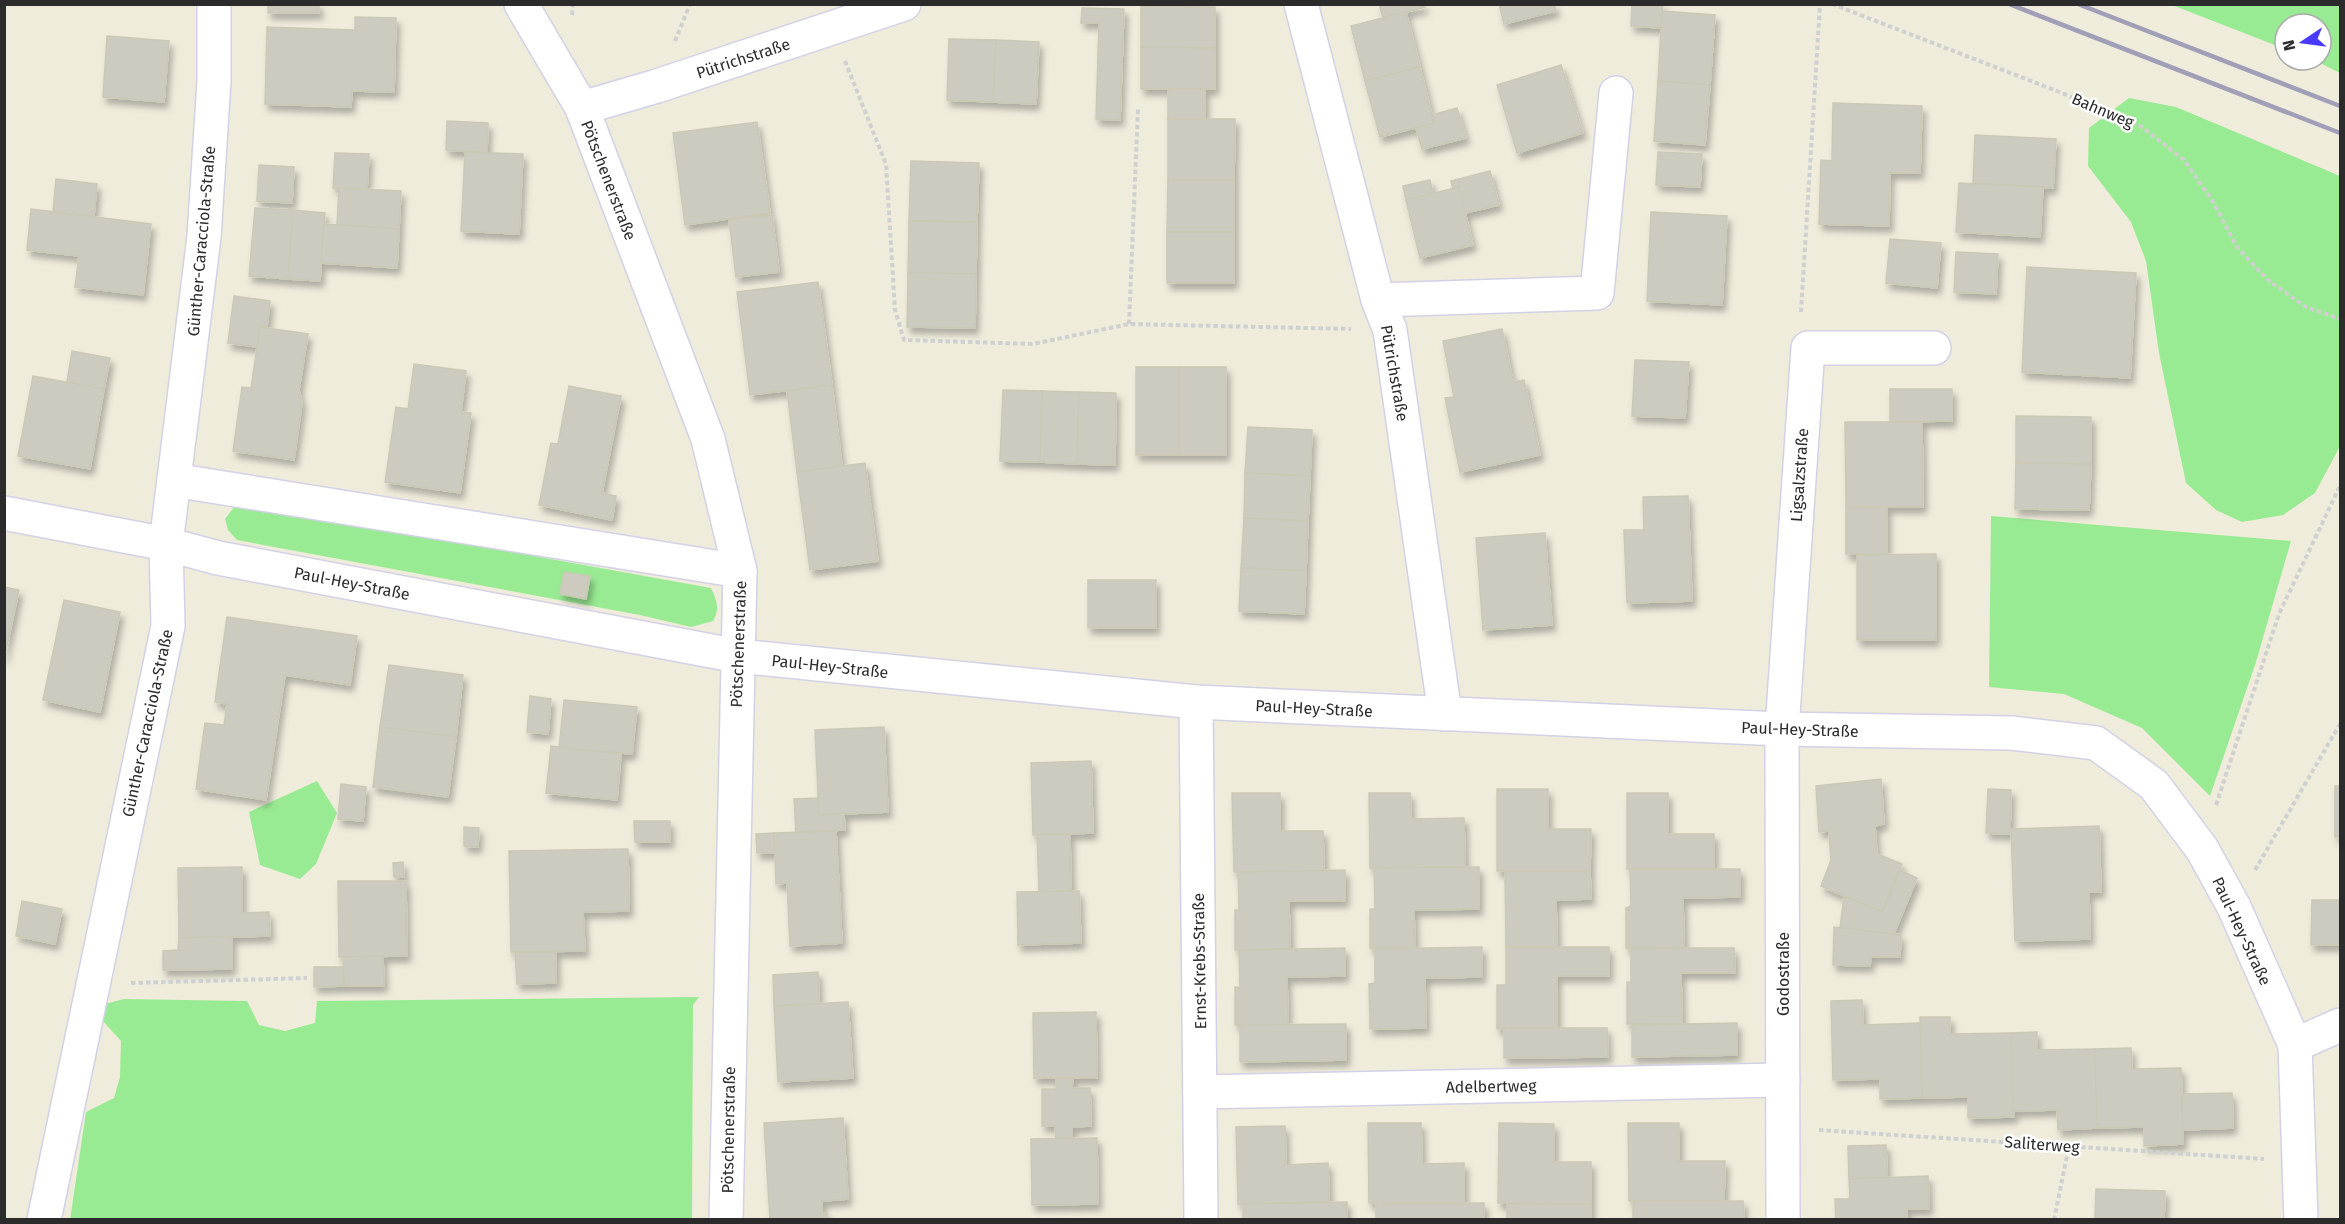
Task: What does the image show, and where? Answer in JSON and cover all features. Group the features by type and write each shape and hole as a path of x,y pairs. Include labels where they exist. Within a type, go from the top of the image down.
{"street":[{"name":"Günther-Caracciola-Straße","path":"44,1220 168,626 166,544 204,237 214,81 214,4"},
{"name":"Pötschenerstraße","path":"521,4 582,108 708,439 740,571 726,1220"},
{"name":"Pütrichstraße","path":"582,108 657,86 904,4"},
{"name":"Pütrichstraße","path":"1301,4 1384,315 1445,714"},
{"path":"1384,315 1597,293 1616,93"},
{"path":"1808,348 1934,348"},
{"name":"Ligsalzstraße","path":"1782,729 1808,348"},
{"path":"174,480 740,571"},
{"name":"Paul-Hey-Straße","path":"4,513 166,544 218,558 738,656 1196,702 1782,729 2011,734 2096,743 2154,786 2202,849 2234,907 2295,1045 2301,1220"},
{"name":"Ernst-Krebs-Straße","path":"1196,702 1201,1220"},
{"name":"Godostraße","path":"1782,729 1783,1220"},
{"path":"2295,1045 2340,1026"},
{"name":"Adelbertweg","path":"1200,1092 1783,1080"}],"path":[{"path":"1808,348 1800,327 1820,4"},
{"name":"Bahnweg","path":"1832,4 2057,91 2142,127 2184,160 2212,200 2237,247 2268,280 2306,307 2340,319"},
{"path":"832,28 886,164 895,310 904,340 1033,344 1129,324 1384,315"},
{"path":"1129,324 1138,109"},
{"path":"2202,849 2279,614 2340,486"},
{"path":"2234,907 2340,724"},
{"path":"92,984 307,978"},
{"name":"Saliterweg","path":"1783,1128 2300,1161"},
{"path":"2054,1220 2069,1146"}],"green space":[{"path":"2172,5 2340,5 2340,73 2333,70 2333,12 2273,12 2273,44"},
{"path":"2129,98 2176,107 2340,176 2340,446 2315,493 2283,515 2242,522 2216,510 2186,483 2159,353 2146,261 2131,222 2088,166 2089,128"},
{"path":"247,504 711,588 717,608 713,621 691,627 640,615 237,540 228,530 225,519 235,506"},
{"path":"1991,516 2291,541 2256,662 2210,796 2142,728 2064,694 1989,687"},
{"path":"317,781 337,813 316,864 300,879 260,865 249,812"},
{"path":"699,997 693,1005 692,1219 70,1220 86,1112 114,1098 120,1077 121,1041 101,1019 105,1004 124,999 247,1001 259,1025 285,1031 315,1023 317,1001"}],"building":[{"path":"268,4 319,4 319,13 268,13"},
{"path":"1379,4 1424,4 1425,7 1383,18"},
{"path":"1499,4 1554,4 1556,11 1504,24"},
{"path":"1632,4 1663,4 1661,28 1631,26"},
{"path":"1141,6 1215,7 1215,48 1141,47"},
{"path":"1082,8 1124,9 1120,120 1096,119 1099,23 1081,23"},
{"path":"1662,11 1715,15 1710,85 1658,81"},
{"path":"1406,12 1420,67 1365,81 1351,26"},
{"path":"355,17 396,18 394,92 352,91 351,107 265,104 267,27 355,30"},
{"path":"107,36 169,41 164,102 103,97"},
{"path":"949,39 996,40 993,102 947,100"},
{"path":"996,40 1039,42 1036,104 993,102"},
{"path":"1141,47 1215,48 1215,89 1141,89"},
{"path":"1561,65 1583,133 1517,153 1497,85"},
{"path":"1420,67 1434,123 1380,137 1365,81"},
{"path":"1658,81 1710,85 1705,145 1654,141"},
{"path":"1168,89 1205,89 1205,119 1168,119"},
{"path":"1833,103 1922,106 1920,173 1890,173 1889,226 1819,224 1821,160 1832,161"},
{"path":"1457,108 1466,138 1422,149 1416,128 1434,123 1432,115"},
{"path":"1168,119 1235,119 1234,180 1168,180"},
{"path":"447,121 488,123 487,153 446,150"},
{"path":"757,122 770,213 685,225 673,133"},
{"path":"1975,135 2056,139 2053,188 1973,183"},
{"path":"465,152 523,154 519,234 461,231"},
{"path":"1658,152 1702,154 1700,187 1656,185"},
{"path":"335,153 369,154 367,190 333,188"},
{"path":"911,161 979,163 977,222 909,221"},
{"path":"259,165 294,167 292,203 257,201"},
{"path":"1490,171 1499,205 1465,213 1459,187 1453,189 1451,181"},
{"path":"56,179 97,184 94,216 53,212"},
{"path":"1168,180 1234,180 1234,232 1167,232"},
{"path":"1430,180 1433,194 1406,200 1403,186"},
{"path":"1959,183 2043,187 2040,237 1956,232"},
{"path":"1459,187 1473,245 1420,258 1406,200"},
{"path":"339,188 401,191 399,229 337,225"},
{"path":"255,208 293,210 288,279 249,276"},
{"path":"31,209 151,224 143,295 75,287 79,256 27,250"},
{"path":"293,210 325,213 320,281 288,279"},
{"path":"1651,212 1727,216 1722,305 1647,301"},
{"path":"772,215 779,272 736,277 729,220"},
{"path":"909,221 977,222 976,274 908,273"},
{"path":"324,224 399,229 397,268 321,263"},
{"path":"1167,232 1234,232 1234,283 1167,283"},
{"path":"1890,239 1941,243 1937,288 1886,283"},
{"path":"1956,252 1998,254 1996,294 1954,292"},
{"path":"2027,267 2136,273 2130,378 2022,372"},
{"path":"908,273 976,274 975,328 907,327"},
{"path":"818,282 832,385 750,395 737,292"},
{"path":"234,296 270,301 267,327 260,327 257,347 228,343"},
{"path":"260,327 308,334 299,390 302,403 294,460 233,451 242,387 251,388"},
{"path":"1502,329 1513,382 1524,380 1540,455 1460,472 1445,398 1454,397 1443,341"},
{"path":"72,351 110,358 104,389 67,382"},
{"path":"1635,360 1689,362 1685,418 1632,416"},
{"path":"414,364 466,371 461,412 471,413 460,493 385,482 396,407 408,409"},
{"path":"1136,367 1179,367 1179,455 1136,455"},
{"path":"1179,367 1226,367 1226,455 1179,455"},
{"path":"33,376 104,389 90,469 18,456"},
{"path":"832,385 842,466 797,472 787,391"},
{"path":"569,386 621,396 602,493 616,496 612,520 539,505 551,443 558,444"},
{"path":"1890,389 1952,389 1952,421 1890,422"},
{"path":"1003,390 1042,391 1040,462 1000,461"},
{"path":"1042,391 1079,392 1077,464 1040,462"},
{"path":"1079,392 1116,393 1115,465 1077,464"},
{"path":"2016,416 2091,417 2091,464 2016,463"},
{"path":"1845,422 1922,422 1923,507 1846,507"},
{"path":"1248,427 1312,430 1310,476 1245,473"},
{"path":"865,463 878,561 810,570 797,472"},
{"path":"2016,463 2091,464 2089,510 2015,509"},
{"path":"1245,473 1310,476 1308,521 1244,518"},
{"path":"1688,496 1692,601 1627,603 1624,530 1644,530 1643,497"},
{"path":"1846,507 1887,507 1887,555 1846,554"},
{"path":"1244,518 1308,521 1306,571 1241,568"},
{"path":"1545,533 1552,625 1483,630 1476,538"},
{"path":"1936,554 1936,640 1857,640 1857,555"},
{"path":"1241,568 1306,571 1304,614 1239,611"},
{"path":"564,572 590,576 586,599 560,594"},
{"path":"1088,580 1156,580 1156,628 1088,628"},
{"path":"4,587 19,590 4,659"},
{"path":"64,600 120,612 100,712 43,700"},
{"path":"227,617 357,636 350,685 285,675 266,800 196,789 205,723 224,725 227,704 215,702"},
{"path":"389,665 463,675 456,737 380,727"},
{"path":"530,696 551,699 548,734 527,732"},
{"path":"564,700 637,707 632,754 559,748"},
{"path":"380,727 456,737 448,797 373,787"},
{"path":"884,727 888,812 819,815 815,730"},
{"path":"551,746 621,754 617,800 546,793"},
{"path":"1091,761 1093,833 1033,835 1031,763"},
{"path":"1881,779 1884,824 1875,826 1877,854 1902,864 1882,912 1821,886 1831,860 1829,831 1819,832 1816,786"},
{"path":"341,784 366,787 363,821 338,819"},
{"path":"2335,786 2340,786 2340,836 2335,837"},
{"path":"1497,789 1548,789 1548,829 1591,829 1590,871 1497,871"},
{"path":"1988,789 2011,790 2010,834 1986,833"},
{"path":"1232,793 1280,793 1280,831 1323,831 1324,871 1234,872"},
{"path":"1369,793 1410,793 1411,819 1464,818 1465,867 1370,868"},
{"path":"1627,793 1668,793 1668,834 1714,834 1714,869 1627,869"},
{"path":"818,798 819,815 844,813 845,830 796,832 794,799"},
{"path":"634,821 670,821 670,842 635,842"},
{"path":"2099,826 2101,892 2089,892 2090,939 2015,941 2011,829"},
{"path":"464,827 479,828 478,847 464,846"},
{"path":"836,831 842,943 790,946 787,883 776,884 774,833"},
{"path":"774,833 774,853 757,853 756,834"},
{"path":"1070,834 1071,891 1039,892 1037,835"},
{"path":"628,849 629,911 583,912 585,951 511,952 509,851"},
{"path":"403,862 404,877 394,877 393,863"},
{"path":"242,867 242,913 269,912 270,936 179,938 178,868"},
{"path":"1479,867 1479,909 1414,910 1415,948 1370,948 1370,909 1375,909 1374,868"},
{"path":"1630,869 1740,869 1740,897 1683,898 1684,948 1626,948 1626,908 1631,906"},
{"path":"1345,870 1345,901 1289,901 1290,949 1235,950 1235,910 1239,910 1238,872"},
{"path":"1900,870 1917,878 1894,934 1840,928 1844,896 1882,912"},
{"path":"1505,871 1590,871 1591,899 1556,900 1557,947 1506,947"},
{"path":"338,881 406,881 407,956 339,957"},
{"path":"1079,891 1081,943 1018,945 1017,892"},
{"path":"2312,900 2340,900 2340,945 2311,945"},
{"path":"22,901 62,909 55,944 16,936"},
{"path":"1834,927 1901,935 1900,957 1871,957 1870,966 1833,965"},
{"path":"232,937 232,969 163,970 163,951 178,950 179,938"},
{"path":"1482,947 1482,977 1425,978 1426,1028 1370,1029 1369,984 1375,983 1375,949"},
{"path":"1506,947 1609,947 1609,976 1557,976 1557,1028 1497,1029 1497,985 1506,985"},
{"path":"1345,948 1345,976 1287,977 1288,1025 1235,1025 1235,987 1240,988 1239,950"},
{"path":"1734,948 1735,973 1681,973 1682,1024 1627,1024 1627,982 1631,982 1631,949"},
{"path":"515,952 556,952 556,983 517,984"},
{"path":"383,956 384,986 344,986 343,957"},
{"path":"314,967 343,967 344,986 314,987"},
{"path":"818,972 819,1004 774,1006 773,975"},
{"path":"1862,1000 1863,1025 1920,1023 1922,1098 1880,1099 1880,1079 1833,1080 1831,1001"},
{"path":"848,1002 853,1078 778,1082 774,1006"},
{"path":"1096,1012 1097,1078 1034,1078 1033,1013"},
{"path":"1920,1017 1950,1017 1950,1034 2011,1033 2014,1117 1968,1118 1968,1097 1922,1098"},
{"path":"1737,1023 1737,1055 1632,1057 1632,1025"},
{"path":"1346,1024 1346,1060 1240,1062 1240,1025"},
{"path":"1504,1028 1607,1028 1608,1057 1504,1058"},
{"path":"2037,1032 2037,1050 2095,1049 2097,1128 2058,1130 2057,1110 2013,1111 2011,1033"},
{"path":"2131,1048 2132,1069 2181,1068 2183,1144 2144,1146 2144,1127 2097,1128 2095,1049"},
{"path":"1056,1078 1073,1078 1072,1088 1090,1088 1091,1126 1072,1127 1072,1138 1056,1139 1055,1126 1042,1126 1042,1089 1056,1089"},
{"path":"2232,1093 2233,1128 2183,1130 2182,1094"},
{"path":"843,1118 848,1199 822,1201 822,1213 827,1213 827,1220 770,1220 764,1123"},
{"path":"1368,1123 1421,1123 1422,1164 1464,1163 1464,1203 1369,1203"},
{"path":"1499,1123 1554,1124 1554,1162 1591,1162 1591,1204 1498,1203"},
{"path":"1628,1123 1679,1123 1679,1161 1725,1161 1724,1201 1629,1201"},
{"path":"1285,1126 1286,1165 1328,1163 1329,1202 1238,1204 1236,1127"},
{"path":"1097,1138 1098,1204 1032,1205 1031,1139"},
{"path":"1886,1145 1887,1178 1849,1179 1848,1146"},
{"path":"1928,1176 1929,1209 1907,1209 1907,1220 1836,1220 1835,1199 1850,1199 1849,1179"},
{"path":"2096,1189 2165,1191 2164,1220 2095,1220"},
{"path":"1633,1201 1743,1201 1744,1220 1633,1220"},
{"path":"1347,1202 1347,1220 1243,1220 1243,1204"},
{"path":"1376,1203 1484,1203 1484,1220 1376,1220"},
{"path":"1507,1204 1591,1204 1591,1220 1507,1220"}],"railway":[{"path":"2009,4 2340,133"},
{"path":"2078,4 2340,106"}]}
